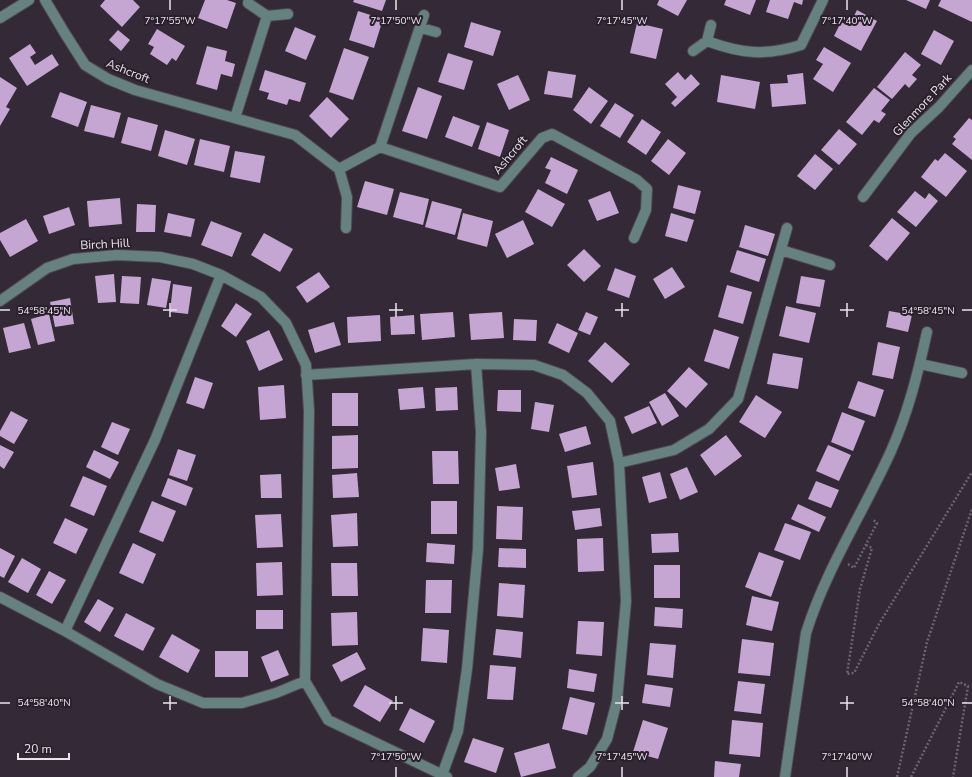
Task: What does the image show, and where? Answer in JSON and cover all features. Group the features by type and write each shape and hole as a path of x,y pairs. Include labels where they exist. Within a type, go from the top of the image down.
{"street":[{"path":"0,18 29,0"},
{"name":"Ashcroft","path":"45,0 85,65 108,79 136,90 295,135 339,169"},
{"path":"707,41 726,48 759,53 779,52 801,45 823,0"},
{"path":"248,3 267,16 288,14"},
{"path":"346,228 347,197 339,169 380,147 424,15"},
{"path":"235,118 267,16"},
{"path":"693,51 707,41 711,25"},
{"path":"420,28 436,32"},
{"name":"Glenmore Park","path":"863,197 911,133 939,107 972,70"},
{"name":"Ashcroft","path":"380,147 500,187 542,138 552,134 637,180 647,189 646,210 634,238"},
{"path":"619,463 674,450 709,429 738,399 787,228"},
{"path":"781,250 830,265"},
{"name":"Birch Hill","path":"0,301 47,268 73,259 117,255 160,257 193,264 221,275 261,297 286,323 306,365 309,411 305,681"},
{"path":"65,631 155,440 221,275"},
{"path":"785,777 806,633 811,615 829,571 891,451 915,388 927,332"},
{"path":"0,597 65,631 157,684 203,703 242,703 276,693 305,681 328,720 444,776 458,731 467,669 478,549 480,432 476,364"},
{"path":"306,375 476,364 534,365 563,375 587,393 610,421 619,463 626,601 617,701 607,739 590,767 578,777"},
{"path":"920,364 962,373"}],"path":[{"path":"866,545 872,548 860,589 847,674 854,673 879,624 972,472"},
{"path":"897,777 927,642 972,509"},
{"path":"852,557 848,564 854,568 877,523 872,519 868,525"},
{"path":"911,777 959,682 968,686 953,777"}],"building":[{"path":"105,0 133,0 140,7 122,27 100,6"},
{"path":"205,0 227,0 236,3 227,29 198,18"},
{"path":"354,0 386,0 382,11 353,2"},
{"path":"659,0 687,0 678,16 657,5"},
{"path":"726,0 756,0 750,15 724,5"},
{"path":"770,0 803,0 802,5 794,2 788,19 766,12"},
{"path":"906,0 930,0 926,9"},
{"path":"941,0 972,0 972,22 938,6"},
{"path":"857,10 877,21 861,51 834,36 841,22 849,26"},
{"path":"358,11 383,19 374,48 349,40"},
{"path":"471,22 501,31 493,56 464,47"},
{"path":"637,23 663,29 656,59 630,53"},
{"path":"295,27 316,36 306,60 285,51"},
{"path":"157,29 185,46 176,61 172,58 167,65 150,54 154,47 148,44"},
{"path":"118,30 130,40 121,51 109,40"},
{"path":"934,30 954,41 941,65 921,54"},
{"path":"30,44 36,53 30,57 35,65 52,54 59,65 27,86 9,58"},
{"path":"207,46 227,51 225,61 235,64 232,77 221,74 217,90 196,84"},
{"path":"824,47 851,63 833,92 813,79 823,64 816,60"},
{"path":"344,48 369,57 353,100 329,92"},
{"path":"905,52 921,65 912,75 917,79 909,88 905,84 892,99 877,87"},
{"path":"448,53 473,61 464,90 438,82"},
{"path":"265,70 306,83 300,102 289,99 287,105 267,99 269,93 259,90"},
{"path":"548,71 576,75 572,98 544,94"},
{"path":"678,72 685,80 691,74 700,84 675,107 671,103 677,97 665,84"},
{"path":"803,73 806,104 772,107 770,84 788,83 787,75"},
{"path":"518,75 530,100 509,110 497,84"},
{"path":"721,75 760,82 755,109 717,102"},
{"path":"0,77 17,88 6,107 10,109 0,126"},
{"path":"418,87 442,96 427,139 402,131"},
{"path":"589,87 608,101 591,124 573,110"},
{"path":"874,88 890,100 881,111 886,114 879,123 874,120 862,135 846,122"},
{"path":"60,92 87,102 78,127 51,117"},
{"path":"327,97 349,119 331,138 309,116"},
{"path":"615,103 634,115 620,138 600,126"},
{"path":"91,105 121,113 114,138 84,131"},
{"path":"453,116 480,126 472,147 445,137"},
{"path":"128,117 158,125 151,151 121,143"},
{"path":"969,118 972,120 972,160 952,144 956,139 953,137"},
{"path":"642,119 661,132 646,155 627,142"},
{"path":"487,122 509,130 500,157 478,149"},
{"path":"839,129 857,144 839,165 821,150"},
{"path":"165,130 195,139 187,165 158,156"},
{"path":"200,139 230,146 224,172 194,165"},
{"path":"668,139 686,153 669,175 651,161"},
{"path":"235,151 265,156 260,183 230,177"},
{"path":"945,153 967,171 946,197 921,177 935,159 938,161"},
{"path":"815,154 833,169 815,190 797,176"},
{"path":"551,157 578,170 567,194 545,183 551,170 545,168"},
{"path":"365,181 394,189 387,215 357,207"},
{"path":"678,185 701,191 695,214 673,208"},
{"path":"538,189 565,204 552,227 525,212"},
{"path":"610,191 619,213 597,221 588,200"},
{"path":"915,191 925,199 929,193 938,201 916,227 897,212"},
{"path":"400,192 429,199 423,225 393,217"},
{"path":"120,198 122,224 89,227 87,201"},
{"path":"432,201 462,209 455,235 425,227"},
{"path":"137,204 156,205 155,232 136,232"},
{"path":"69,207 75,225 49,234 43,216"},
{"path":"168,213 195,219 191,237 164,232"},
{"path":"463,213 493,221 487,247 457,239"},
{"path":"671,213 694,220 687,242 665,236"},
{"path":"892,218 910,233 887,261 869,246"},
{"path":"26,219 38,241 10,257 0,240 0,233"},
{"path":"523,220 534,244 507,258 495,234"},
{"path":"211,221 242,233 232,257 201,245"},
{"path":"745,225 775,234 768,256 739,247"},
{"path":"264,233 293,249 280,272 251,255"},
{"path":"584,249 601,266 584,282 567,265"},
{"path":"737,250 766,259 759,282 730,272"},
{"path":"672,267 685,287 665,299 653,279"},
{"path":"615,268 636,276 629,298 607,290"},
{"path":"319,272 330,287 307,303 296,287"},
{"path":"114,274 116,302 98,303 95,276"},
{"path":"122,276 141,277 139,304 120,303"},
{"path":"801,276 825,280 820,307 796,303"},
{"path":"152,278 171,281 166,308 147,305"},
{"path":"173,284 192,287 188,314 170,312"},
{"path":"727,285 752,292 743,324 718,317"},
{"path":"70,298 74,324 55,327 50,302"},
{"path":"236,303 252,314 236,337 221,326"},
{"path":"786,306 816,313 809,343 779,336"},
{"path":"889,311 912,315 908,332 886,327"},
{"path":"453,312 455,337 422,340 420,314"},
{"path":"502,312 504,338 471,340 469,314"},
{"path":"586,312 598,317 590,335 578,330"},
{"path":"49,314 55,341 38,345 31,319"},
{"path":"380,315 381,341 348,343 347,317"},
{"path":"414,315 415,334 391,335 390,317"},
{"path":"514,319 537,320 536,341 513,340"},
{"path":"334,322 341,345 315,353 308,330"},
{"path":"24,323 31,348 9,353 3,328"},
{"path":"557,323 578,333 569,353 548,343"},
{"path":"714,329 739,337 729,369 704,361"},
{"path":"269,330 283,360 259,371 246,341"},
{"path":"605,342 630,364 612,383 588,361"},
{"path":"878,342 900,347 893,379 872,375"},
{"path":"773,353 803,358 798,389 767,384"},
{"path":"689,367 708,384 686,408 667,391"},
{"path":"195,377 213,383 204,409 186,403"},
{"path":"858,381 884,390 875,417 848,408"},
{"path":"284,385 286,418 260,420 258,387"},
{"path":"423,387 425,408 400,410 398,389"},
{"path":"457,387 458,410 436,411 435,388"},
{"path":"498,390 521,390 521,412 497,411"},
{"path":"332,393 358,393 358,426 332,426"},
{"path":"665,393 679,416 662,426 649,402"},
{"path":"756,395 782,412 765,438 739,422"},
{"path":"535,402 554,405 549,432 531,429"},
{"path":"649,406 657,423 632,434 624,417"},
{"path":"11,411 28,420 14,444 0,436 0,431"},
{"path":"842,412 865,421 853,451 831,442"},
{"path":"112,422 130,429 118,455 101,447"},
{"path":"586,426 591,444 565,452 559,434"},
{"path":"358,435 358,468 332,469 332,436"},
{"path":"726,435 742,456 715,476 700,455"},
{"path":"0,445 14,452 4,469 0,466"},
{"path":"828,445 851,455 839,481 816,471"},
{"path":"178,449 196,455 187,481 169,475"},
{"path":"94,450 119,462 110,479 86,467"},
{"path":"432,451 458,451 459,484 433,484"},
{"path":"593,462 597,495 572,498 567,466"},
{"path":"516,464 520,488 499,491 495,468"},
{"path":"687,467 698,492 680,500 670,474"},
{"path":"660,472 667,498 649,503 642,477"},
{"path":"357,473 359,497 333,498 332,475"},
{"path":"281,474 282,498 261,498 260,475"},
{"path":"83,476 107,486 94,516 70,506"},
{"path":"168,478 193,488 186,506 161,496"},
{"path":"816,481 839,490 831,508 808,499"},
{"path":"152,501 176,511 163,542 139,532"},
{"path":"431,501 457,501 457,534 431,534"},
{"path":"798,504 826,517 819,532 791,519"},
{"path":"497,506 523,507 522,540 496,539"},
{"path":"600,508 602,526 575,530 572,511"},
{"path":"357,513 358,546 333,547 331,515"},
{"path":"281,514 283,547 257,548 255,515"},
{"path":"65,518 88,529 76,554 53,543"},
{"path":"785,523 811,532 800,560 774,550"},
{"path":"678,533 679,552 652,553 651,534"},
{"path":"603,538 604,571 578,572 577,539"},
{"path":"133,543 156,554 143,584 119,573"},
{"path":"427,543 455,545 454,564 426,562"},
{"path":"0,548 15,556 4,578 0,576"},
{"path":"499,548 526,549 526,568 498,567"},
{"path":"759,552 784,561 771,597 745,587"},
{"path":"22,558 41,569 28,593 8,582"},
{"path":"282,562 283,595 257,596 256,563"},
{"path":"331,563 357,563 358,596 332,596"},
{"path":"654,565 680,565 680,598 654,598"},
{"path":"49,571 66,580 52,604 36,595"},
{"path":"426,580 452,580 451,613 425,613"},
{"path":"499,583 525,585 523,618 497,616"},
{"path":"752,596 779,602 772,631 746,625"},
{"path":"98,599 114,608 100,632 84,622"},
{"path":"655,607 683,609 682,628 654,626"},
{"path":"256,610 283,610 283,629 256,629"},
{"path":"357,612 358,645 332,646 331,613"},
{"path":"126,613 155,628 143,651 114,636"},
{"path":"578,621 604,622 602,656 576,654"},
{"path":"423,628 449,630 447,663 421,661"},
{"path":"496,629 523,632 521,658 493,655"},
{"path":"172,634 200,650 188,673 159,657"},
{"path":"742,639 774,643 770,676 738,673"},
{"path":"650,643 676,645 673,678 647,675"},
{"path":"278,650 289,675 271,682 261,657"},
{"path":"215,651 248,651 248,677 215,677"},
{"path":"357,652 366,669 341,682 332,665"},
{"path":"490,665 516,667 513,700 487,699"},
{"path":"569,669 597,674 594,692 567,688"},
{"path":"738,681 765,684 761,714 734,711"},
{"path":"645,684 673,688 670,707 642,703"},
{"path":"365,685 393,701 380,722 353,706"},
{"path":"570,697 595,703 587,735 562,729"},
{"path":"410,708 435,721 424,743 399,730"},
{"path":"643,720 668,728 658,759 633,752"},
{"path":"732,720 763,723 760,757 729,754"},
{"path":"473,738 504,748 496,773 464,762"},
{"path":"549,743 556,768 521,777 514,753"},
{"path":"715,761 741,764 739,777 714,777"}]}
